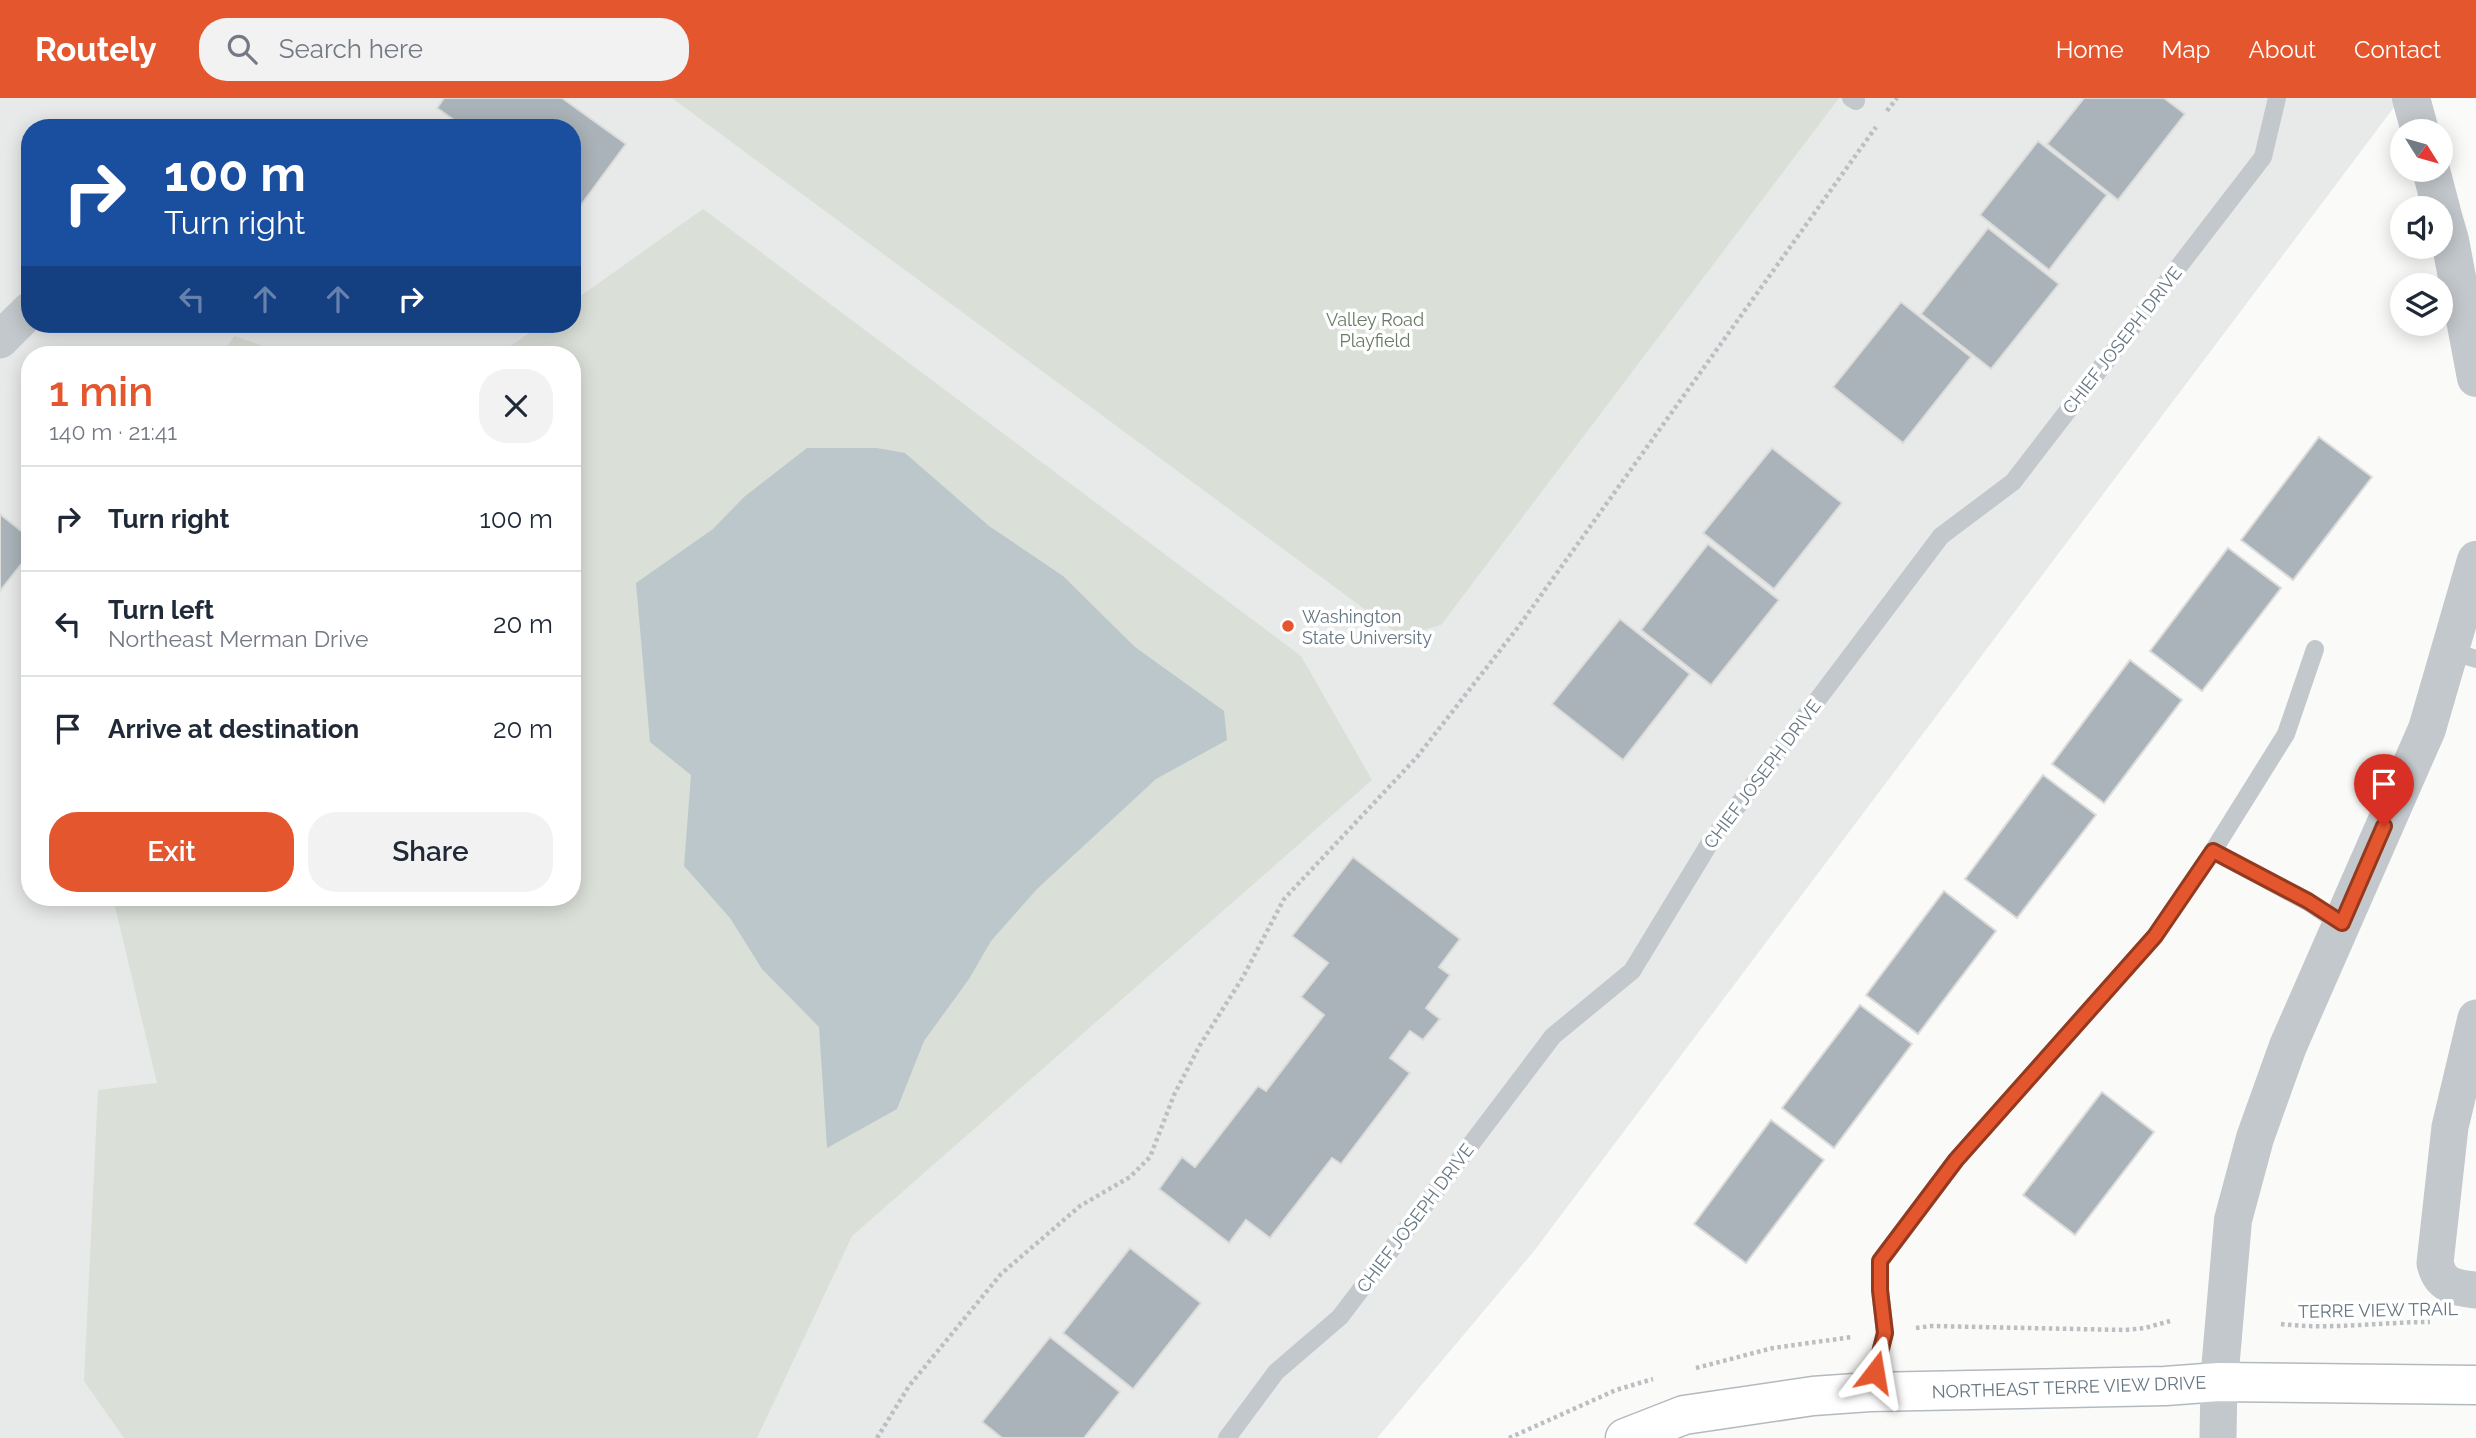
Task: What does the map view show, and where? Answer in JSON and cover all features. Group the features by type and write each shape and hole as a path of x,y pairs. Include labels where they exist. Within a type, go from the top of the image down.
{"main road":[{"name":"NORTHEAST TERRE VIEW DRIVE","path":"1625,1438 1684,1415 1813,1396 1870,1392 2165,1386 2219,1382 2476,1385"}],"street":[{"path":"2411,98 2417,119"},
{"path":"2453,256 2476,378"},
{"path":"0,341 21,319"},
{"path":"2218,1438 2219,1382 2233,1220 2255,1138 2288,1046 2427,729 2463,655 2476,560"},
{"path":"2476,1018 2450,1127 2435,1263 2440,1279 2450,1286 2476,1290"}],"lane":[{"name":"CHIEF JOSEPH DRIVE","path":"1227,1438 1276,1372 1339,1317 1553,1036 1632,971 1711,841 1941,536 2013,482 2263,157 2277,98"},
{"path":"1870,1392 1885,1333 1880,1261 1956,1160 2155,936 2213,851 2286,734 2315,649"},
{"path":"2213,851 2308,901 2342,923"}],"path":[{"path":"877,1438 909,1386 1001,1274 1080,1206 1130,1177 1150,1157 1174,1095 1243,977 1284,899 1417,757 1519,626 1773,267 1897,98"},
{"name":"TERRE VIEW TRAIL","path":"2281,1324 2309,1328 2363,1323 2439,1322"}],"shaded area":[{"name":"Washington State University","path":"0,98 2401,98 1534,1251 1377,1438 0,1438"},
{"path":"807,448 877,448 905,453 989,526 1063,576 1135,647 1224,711 1227,740 1156,779 1037,889 991,941 969,979 924,1041 897,1109 827,1148 819,1027 762,969 730,918 684,866 691,775 650,742 636,583 713,529 744,497"}],"green space":[{"name":"Valley Road Playfield","path":"672,98 1839,98 1441,625 1401,636"},
{"path":"703,209 1301,656 1372,780 852,1236 757,1438 124,1438 84,1381 98,1090 157,1083 115,906 581,906 581,346 511,346 529,333 581,333 581,296"},
{"path":"234,336 262,346 228,346"}],"building":[{"path":"444,98 562,98 626,144 581,205 581,119 452,119 437,108"},
{"path":"2084,98 2164,98 2185,114 2118,200 2047,144"},
{"path":"2038,141 2107,195 2049,270 1980,215"},
{"path":"1988,228 2059,284 1991,369 1921,314"},
{"path":"1901,302 1971,357 1903,443 1833,387"},
{"path":"2319,437 2372,477 2293,580 2241,540"},
{"path":"1772,448 1842,503 1774,589 1703,533"},
{"path":"0,514 21,531 21,564 0,591"},
{"path":"1708,544 1779,600 1711,685 1641,630"},
{"path":"2228,548 2281,588 2202,691 2150,651"},
{"path":"1620,619 1690,674 1623,760 1552,704"},
{"path":"2130,660 2182,700 2104,803 2052,764"},
{"path":"2043,775 2096,815 2017,918 1965,879"},
{"path":"1353,857 1460,939 1439,967 1450,975 1426,1008 1440,1019 1423,1040 1410,1031 1390,1058 1410,1073 1341,1164 1332,1158 1270,1238 1246,1220 1229,1243 1159,1189 1182,1157 1195,1167 1258,1086 1266,1091 1324,1015 1301,997 1328,963 1292,936"},
{"path":"1944,891 1996,931 1918,1034 1866,995"},
{"path":"1860,1005 1912,1044 1834,1148 1782,1108"},
{"path":"2102,1092 2154,1132 2075,1235 2023,1195"},
{"path":"1771,1120 1824,1160 1746,1263 1694,1224"},
{"path":"1130,1248 1201,1303 1133,1389 1063,1333"},
{"path":"1050,1337 1120,1392 1084,1438 1002,1438 982,1422"}],"place":[{"name":"Washington State University","path":"1288,626"}],"route":[{"path":"1875,1372 1885,1333 1880,1261 1956,1160 2155,936 2213,851 2308,901 2342,923 2384,826"}]}
